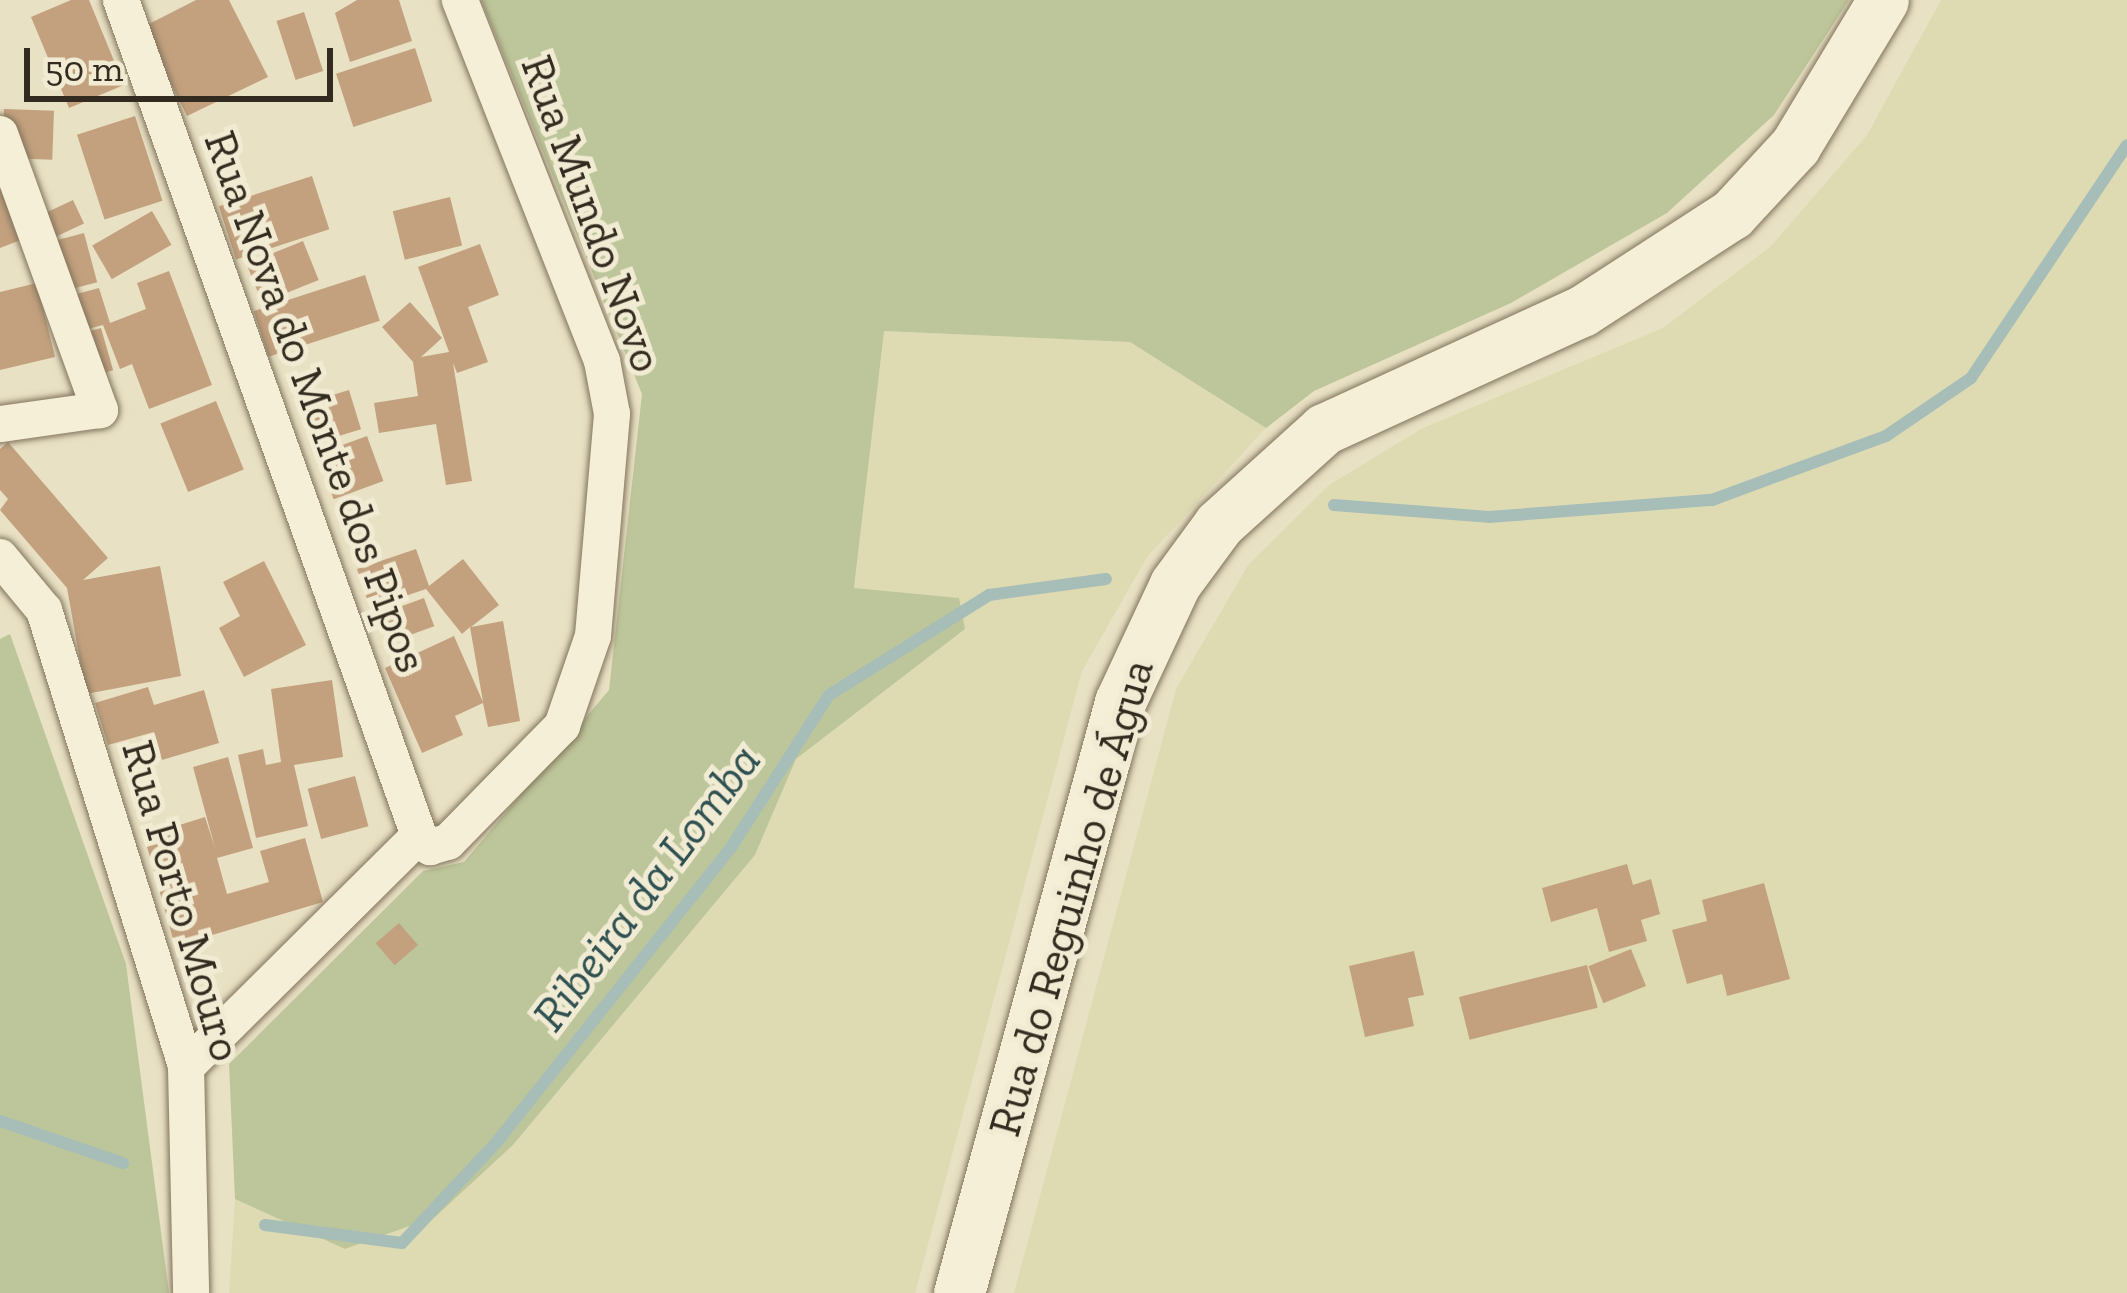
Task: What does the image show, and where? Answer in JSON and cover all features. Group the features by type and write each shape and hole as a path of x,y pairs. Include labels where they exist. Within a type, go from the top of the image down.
{"street":[{"name":"Rua Nova do Monte dos Pipos","path":"121,0 419,836"},
{"name":"Rua Mundo Novo","path":"419,836 430,847 448,842 562,726 593,636 612,415 602,361 460,0"},
{"name":"Rua do Reguinho de Água","path":"959,1293 1120,702 1175,584 1219,524 1324,429 1582,310 1732,214 1806,130 1883,0"},
{"path":"0,134 100,410 0,424"},
{"name":"Rua Porto Mouro","path":"0,557 44,610 186,1067 191,1293"},
{"path":"186,1067 419,836"}],"shaded area":[{"path":"1941,0 2127,0 2127,1293 1014,1293 1176,689 1248,565 1329,485 1423,428 1663,328 1771,246 1867,135"},
{"path":"883,331 1130,342 1266,428 1147,557 1082,671 915,1293 229,1293 235,1199 345,1249 435,1217 513,1145 755,855 796,759 965,629 958,598 854,589"}],"green space":[{"path":"481,0 1849,0 1774,115 1667,213 1511,303 1314,391 1266,428 1130,342 884,331 854,588 959,598 965,629 796,759 755,855 513,1145 435,1217 345,1249 235,1199 229,1064 423,871 464,862 609,690 642,394"},
{"path":"10,634 126,964 169,1293 0,1293 0,639"}],"building":[{"path":"71,0 89,0 124,85 69,108 31,17"},
{"path":"196,0 229,0 268,77 187,116 143,27"},
{"path":"357,0 399,0 412,41 350,62 335,13"},
{"path":"304,12 323,71 296,80 276,21"},
{"path":"415,48 432,101 353,127 336,74"},
{"path":"4,109 54,111 52,160 2,158"},
{"path":"135,116 163,201 104,219 77,135"},
{"path":"312,176 329,229 236,260 219,206"},
{"path":"0,182 26,238 0,248"},
{"path":"450,197 462,246 405,260 393,211"},
{"path":"73,200 84,224 50,239 39,216"},
{"path":"152,211 172,245 112,279 92,246"},
{"path":"84,233 97,282 59,293 45,243"},
{"path":"303,241 319,280 262,303 246,264"},
{"path":"480,244 499,295 468,307 488,362 457,373 453,363 472,481 446,485 436,424 379,433 374,403 418,396 413,362 382,327 410,302 442,338 421,357 449,352 418,267"},
{"path":"169,271 212,385 149,409 132,364 120,369 103,325 72,333 62,298 99,288 110,323 146,309 137,283"},
{"path":"365,275 380,321 269,357 254,311"},
{"path":"37,283 55,357 0,370 0,292"},
{"path":"101,328 113,370 85,378 73,336"},
{"path":"349,390 361,429 314,444 302,404"},
{"path":"216,401 244,470 188,492 160,423"},
{"path":"367,436 383,481 334,499 317,454"},
{"path":"8,442 108,558 83,580 160,566 181,676 86,694 67,588 0,510 8,499 0,490 0,449"},
{"path":"416,549 429,586 463,559 499,605 471,627 503,621 520,721 488,727 483,703 455,716 463,735 422,753 385,668 454,636 483,702 470,627 462,634 426,589 370,608 357,569"},
{"path":"264,561 306,645 244,677 219,628 240,616 223,582"},
{"path":"424,598 434,626 389,643 379,614"},
{"path":"332,680 343,757 294,765 308,826 256,838 238,755 263,749 266,765 281,762 271,689"},
{"path":"148,687 154,705 204,690 219,743 162,760 154,732 108,745 95,703"},
{"path":"228,757 253,848 217,858 227,894 269,882 260,851 305,838 323,902 175,946 144,836 205,817 215,848 193,767"},
{"path":"355,776 368,826 321,839 308,789"},
{"path":"1627,864 1633,885 1651,879 1660,914 1641,920 1647,941 1609,952 1597,908 1551,922 1542,888"},
{"path":"1764,883 1790,979 1727,996 1722,974 1687,984 1672,930 1707,921 1702,900"},
{"path":"399,923 418,945 395,965 376,943"},
{"path":"1631,949 1646,986 1603,1003 1588,966"},
{"path":"1414,951 1424,995 1408,998 1414,1026 1365,1037 1349,966"},
{"path":"1587,965 1598,1008 1470,1040 1459,997"}],"waterway":[{"name":"Ribeira da Lomba","path":"1334,505 1489,517 1712,500 1886,436 1971,378 2127,145"},
{"name":"Ribeira da Lomba","path":"265,1225 402,1243 496,1143 732,846 829,695 989,595 1106,579"},
{"name":"Ribeira da Lomba","path":"0,1121 123,1163"}]}
